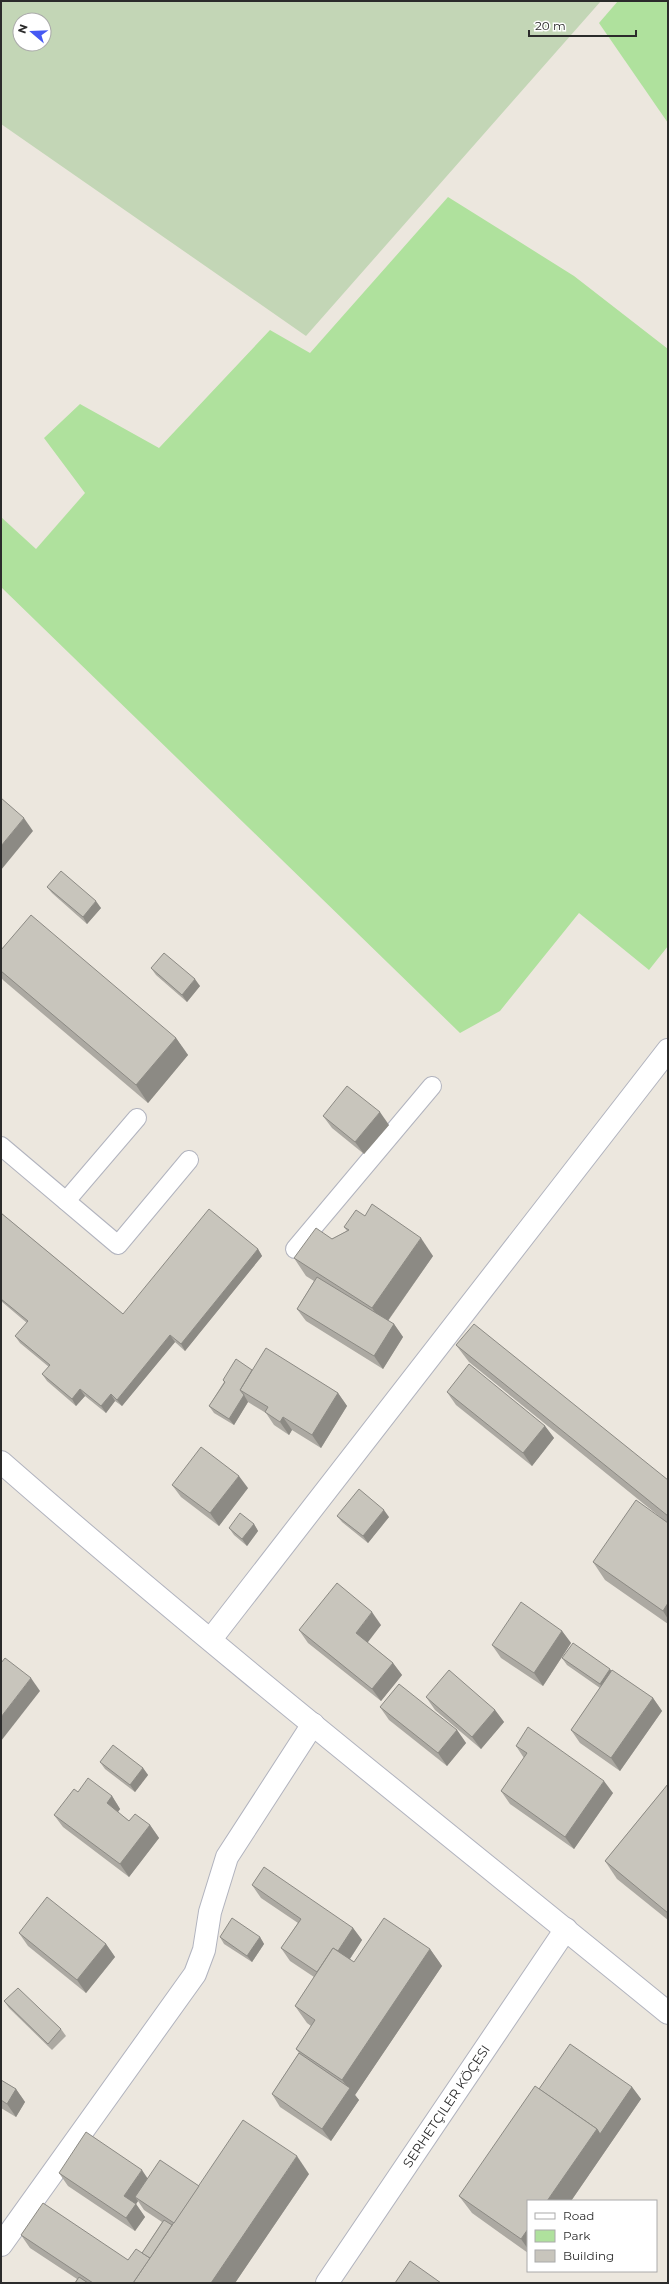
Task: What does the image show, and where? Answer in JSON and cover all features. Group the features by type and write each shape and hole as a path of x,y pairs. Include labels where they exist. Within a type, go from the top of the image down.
{"street":[{"path":"212,1639 668,1050"},
{"path":"1,1462 85,1536 668,2013"},
{"path":"1,2245 195,1974 204,1950 210,1912 227,1857 313,1724"},
{"name":"SERHETÇILER KÖÇESI","path":"327,2283 566,1929"}],"lane":[{"path":"295,1249 432,1086"},
{"path":"66,1201 137,1118"},
{"path":"1,1146 118,1245 189,1160"}],"green space":[{"path":"1,1 601,1 306,336 1,124"},
{"path":"618,1 668,1 668,123 599,23"},
{"path":"448,197 574,276 668,349 668,946 649,970 579,913 500,1011 460,1033 1,587 1,517 36,549 85,493 44,438 80,404 159,448 270,330 310,353"}],"building":[{"path":"1,798 24,818 1,846"},
{"path":"61,871 96,901 83,917 47,887"},
{"path":"31,915 176,1038 136,1085 1,971 1,950"},
{"path":"164,953 195,979 182,995 151,968"},
{"path":"347,1086 380,1112 355,1142 323,1116"},
{"path":"372,1204 421,1238 372,1308 294,1258 316,1228 332,1239 349,1230 344,1227 356,1210 365,1216"},
{"path":"209,1209 258,1249 181,1344 170,1335 117,1400 111,1394 101,1406 80,1389 72,1399 42,1374 50,1365 15,1336 28,1321 1,1299 1,1213 123,1314"},
{"path":"317,1277 394,1324 374,1356 297,1309"},
{"path":"474,1324 668,1480 668,1516 456,1345"},
{"path":"266,1348 338,1393 312,1435 283,1417 280,1422 265,1412 268,1407 240,1390"},
{"path":"236,1359 252,1370 240,1390 244,1395 229,1419 209,1406 225,1382 223,1380"},
{"path":"469,1364 545,1426 523,1453 447,1392"},
{"path":"201,1447 239,1476 210,1513 172,1485"},
{"path":"359,1489 384,1510 363,1536 337,1516"},
{"path":"636,1500 668,1523 668,1603 663,1611 593,1562"},
{"path":"240,1513 254,1524 242,1539 229,1528"},
{"path":"337,1583 372,1612 356,1633 393,1663 372,1689 299,1630"},
{"path":"521,1602 562,1631 534,1673 492,1645"},
{"path":"573,1643 610,1669 600,1684 562,1658"},
{"path":"5,1658 31,1678 1,1717 1,1663"},
{"path":"449,1670 495,1710 472,1737 426,1697"},
{"path":"612,1670 653,1698 611,1758 571,1730"},
{"path":"399,1684 457,1730 438,1753 380,1707"},
{"path":"528,1727 604,1781 565,1837 501,1791 527,1753 516,1746"},
{"path":"113,1745 143,1768 130,1785 100,1762"},
{"path":"88,1778 112,1796 107,1803 129,1821 135,1814 150,1825 120,1864 54,1815 74,1789 78,1792"},
{"path":"668,1784 668,1913 605,1861"},
{"path":"264,1867 353,1928 338,1951 333,1948 317,1972 281,1948 301,1919 252,1885"},
{"path":"47,1897 106,1944 77,1980 19,1933"},
{"path":"232,1918 260,1937 247,1956 220,1937"},
{"path":"384,1918 430,1949 342,2080 296,2049 315,2020 295,2006 333,1948 354,1962"},
{"path":"18,1988 61,2029 48,2044 4,2001"},
{"path":"570,2044 632,2087 600,2134 597,2129 539,2089"},
{"path":"299,2053 350,2088 322,2129 272,2094"},
{"path":"1,2080 16,2089 7,2104 1,2100"},
{"path":"535,2086 597,2129 548,2200 527,2200 527,2230 521,2239 459,2196"},
{"path":"243,2120 297,2156 211,2283 133,2283"},
{"path":"86,2132 142,2170 124,2196 136,2204 126,2218 59,2173"},
{"path":"160,2160 199,2186 174,2223 135,2197"},
{"path":"43,2203 128,2260 136,2249 150,2258 133,2283 93,2283 21,2235"},
{"path":"164,2220 172,2225 150,2258 142,2253"},
{"path":"410,2261 441,2283 395,2283"},
{"path":"79,2277 88,2283 75,2283"}]}
